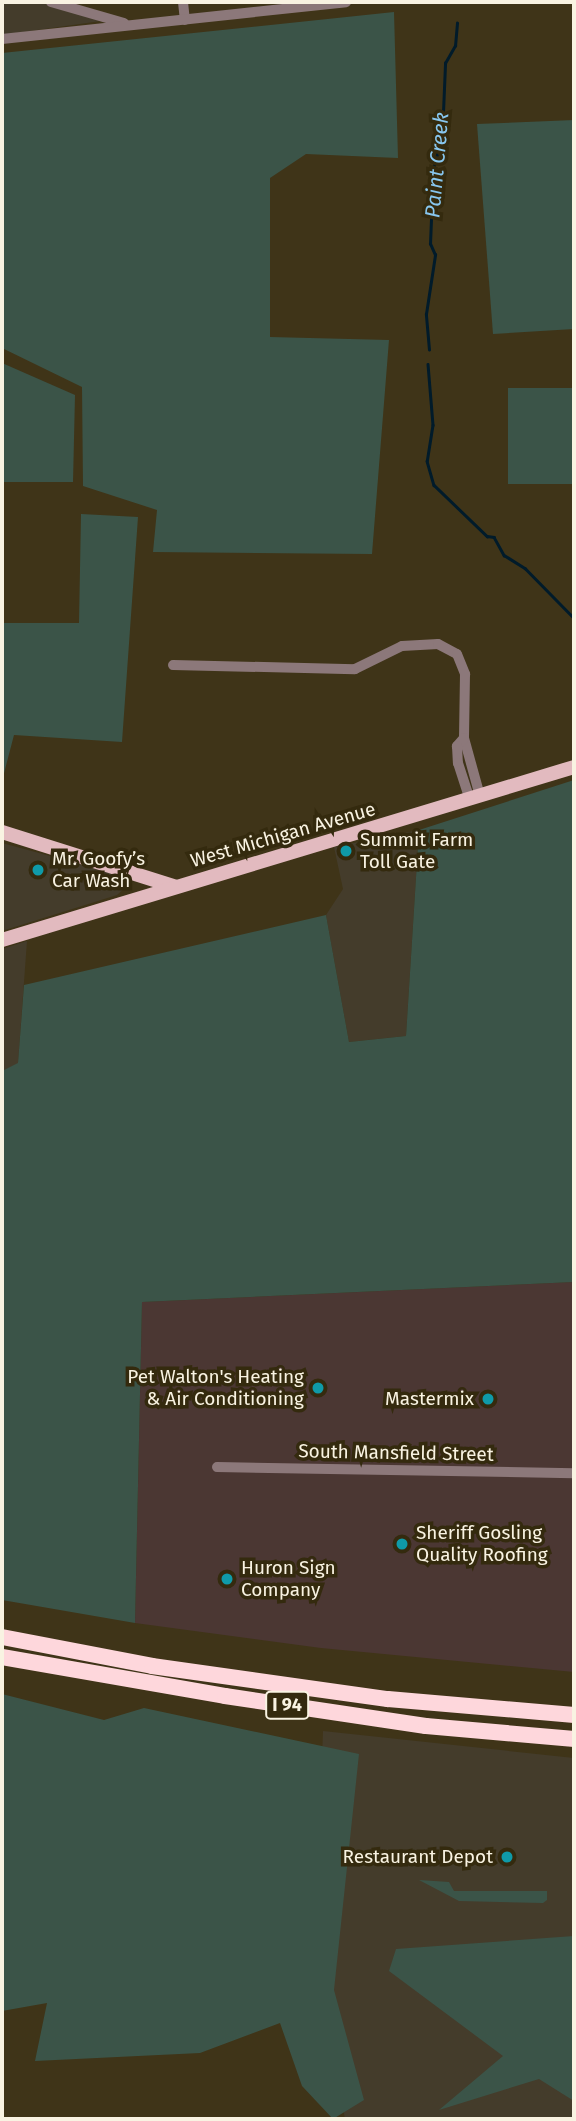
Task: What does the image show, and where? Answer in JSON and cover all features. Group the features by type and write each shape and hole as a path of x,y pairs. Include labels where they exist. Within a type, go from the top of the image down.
{"highway":[{"name":"I 94","path":"2,1637 152,1666 346,1693 574,1715"},
{"name":"I 94","path":"2,1657 426,1726 574,1739"}],"main road":[{"name":"West Michigan Avenue","path":"2,940 574,767"},
{"path":"2,832 176,887"}],"street":[{"path":"51,2 130,25"},
{"path":"183,2 185,20"},
{"path":"2,39 346,2"},
{"path":"173,665 344,670 401,646 438,644 457,654 466,674 464,738 475,798"},
{"name":"South Mansfield Street","path":"218,1467 574,1473"}],"shaded area":[{"path":"2,2 44,2 101,21 2,35"},
{"path":"419,830 406,1036 349,1042 326,915 343,889 334,847"},
{"path":"2,843 117,874 125,888 117,895 2,931"},
{"path":"27,941 18,1064 2,1071 2,949"},
{"path":"574,1282 574,1672 321,1648 135,1623 142,1302"},
{"path":"323,1731 574,1758 574,2119 345,2119 315,1960"}],"green space":[{"path":"394,12 398,158 306,154 270,178 270,337 389,340 372,554 153,552 157,510 83,486 82,387 2,348 2,53"},
{"path":"574,120 574,329 493,334 477,124"},
{"path":"2,363 75,395 73,482 2,482"},
{"path":"508,388 574,388 574,484 508,484"},
{"path":"81,514 138,517 122,742 14,735 2,781 2,623 79,623"},
{"path":"574,780 574,1282 142,1302 135,1623 2,1600 2,1071 18,1063 24,985 326,915 349,1042 406,1036 419,830"},
{"path":"2,1694 104,1720 144,1708 359,1754 334,1990 364,2100 333,2119 302,2086 280,2023 200,2053 35,2061 47,2003 2,2011"},
{"path":"419,1880 449,1882 454,1891 547,1891 547,1900 543,1903 459,1901"},
{"path":"574,1936 574,2101 539,2079 439,2110 503,2056 389,1971 396,1949"}],"waterway":[{"name":"Paint Creek","path":"429,350 426,314 435,255 430,244 433,169 442,136 445,63 455,46 457,23"},
{"name":"Paint Creek","path":"428,364 433,425 427,461 434,485 487,536 494,537 504,555 525,568 574,618"}],"place":[{"name":"Summit Farm Toll Gate","path":"346,851"},
{"name":"Mr. Goofy’s Car Wash","path":"38,870"},
{"name":"Pet Walton's Heating & Air Conditioning","path":"318,1388"},
{"name":"Mastermix","path":"488,1399"},
{"name":"Sheriff Gosling Quality Roofing","path":"402,1544"},
{"name":"Huron Sign Company","path":"227,1579"},
{"name":"Restaurant Depot","path":"507,1857"}]}
